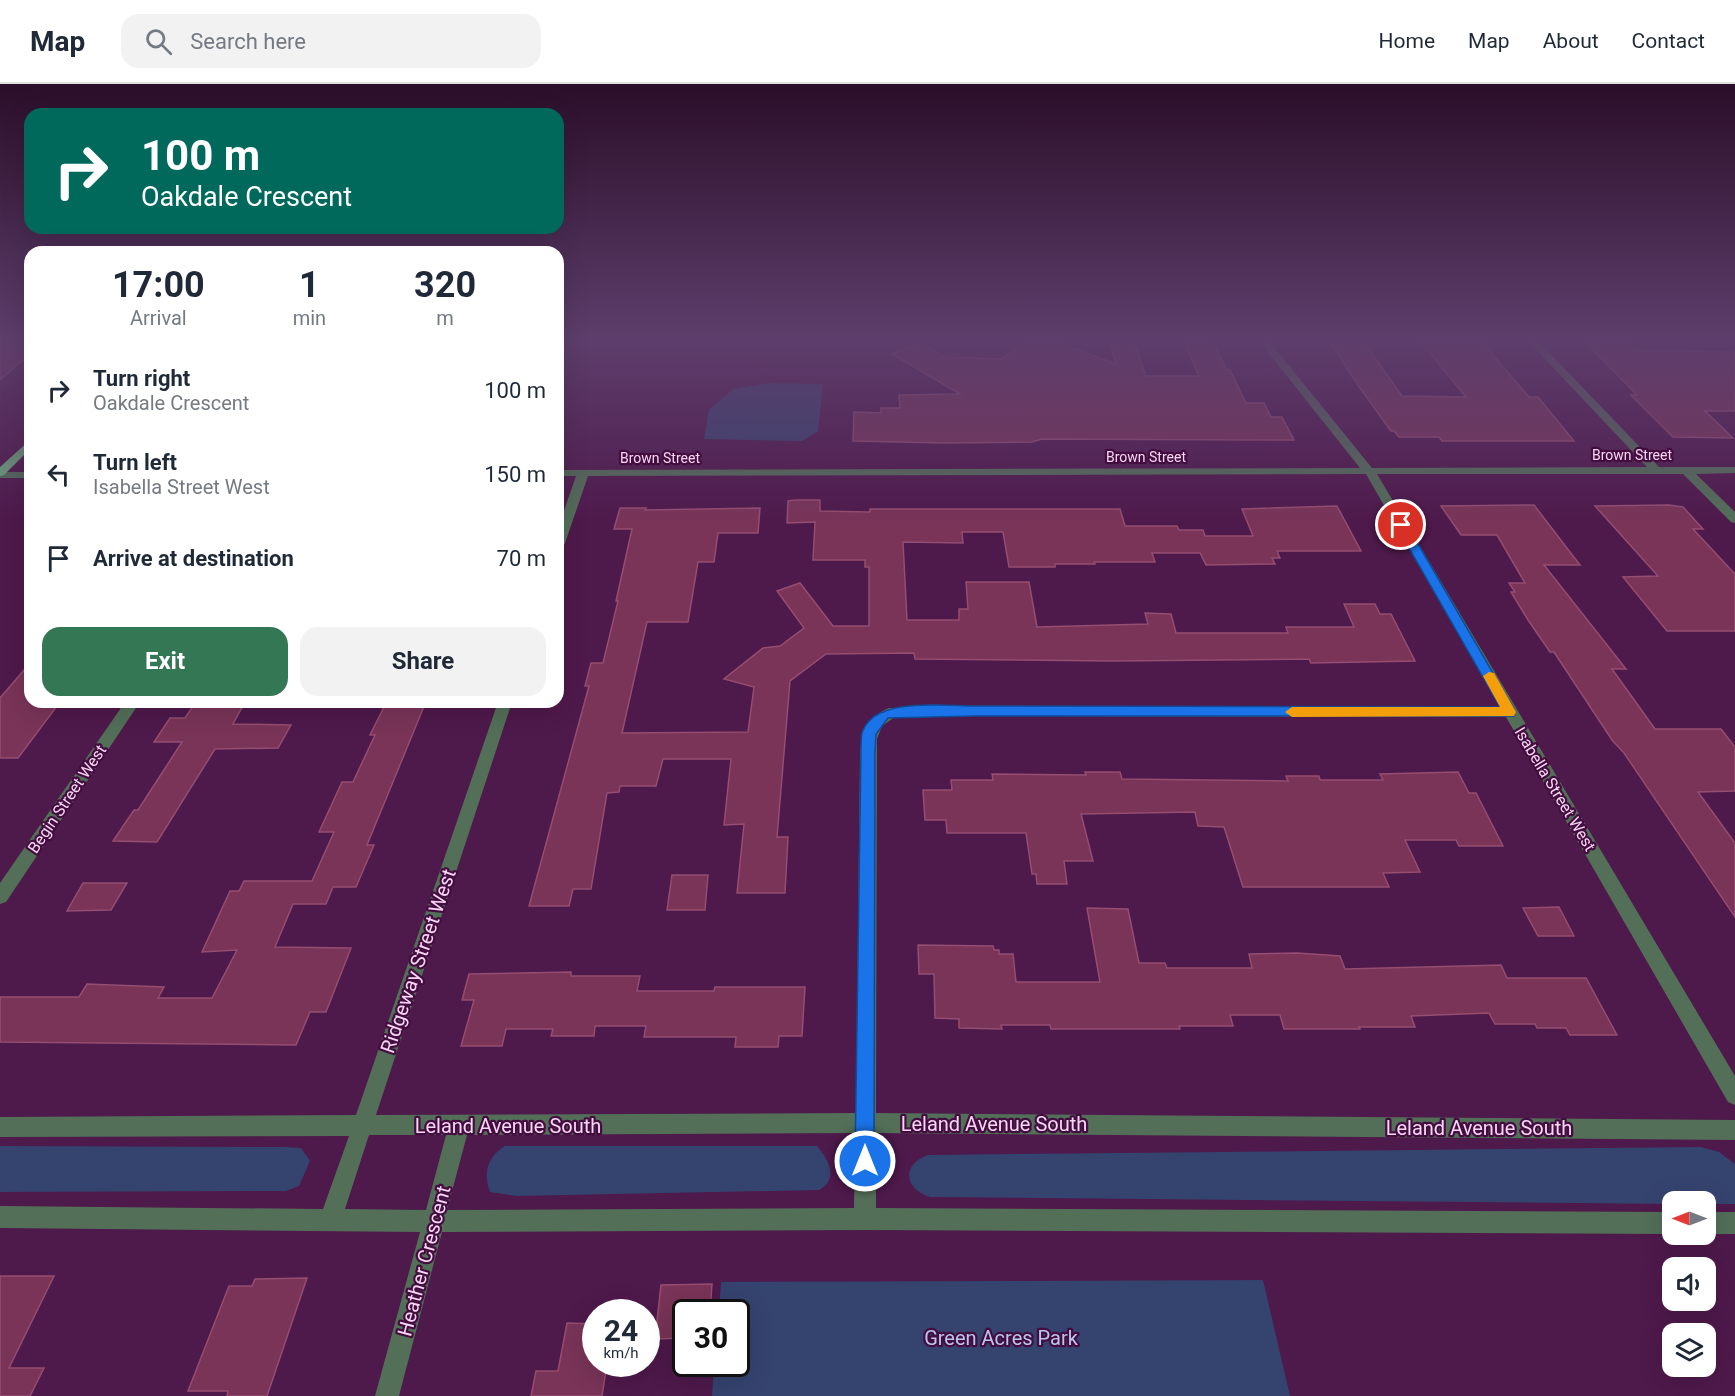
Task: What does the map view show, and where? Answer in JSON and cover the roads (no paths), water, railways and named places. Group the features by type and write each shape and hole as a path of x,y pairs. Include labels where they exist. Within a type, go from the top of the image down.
{"main road":[{"path":"0,474 24,449"}],"street":[{"name":"Isabella Street West","path":"1314,402 1370,471 1735,1095"},
{"path":"1591,402 1656,470"},
{"path":"1686,470 1735,519"},
{"name":"Brown Street","path":"564,473 1735,470"},
{"path":"564,528 583,473"},
{"path":"0,474 24,475"},
{"name":"Begin Street West","path":"0,897 129,708"},
{"name":"Ridgeway Street West","path":"330,1221 503,708"},
{"path":"865,1219 868,752 869,732 884,715 894,712 975,711 1510,712"},
{"name":"Leland Avenue South","path":"0,1127 865,1123 1735,1130"},
{"name":"Heather Crescent","path":"387,1396 459,1126"},
{"path":"0,1217 330,1221 865,1219 1662,1223"},
{"path":"1716,1223 1735,1223"}],"park label":[{"name":"Green Acres Park","path":"1001,1338"}]}
